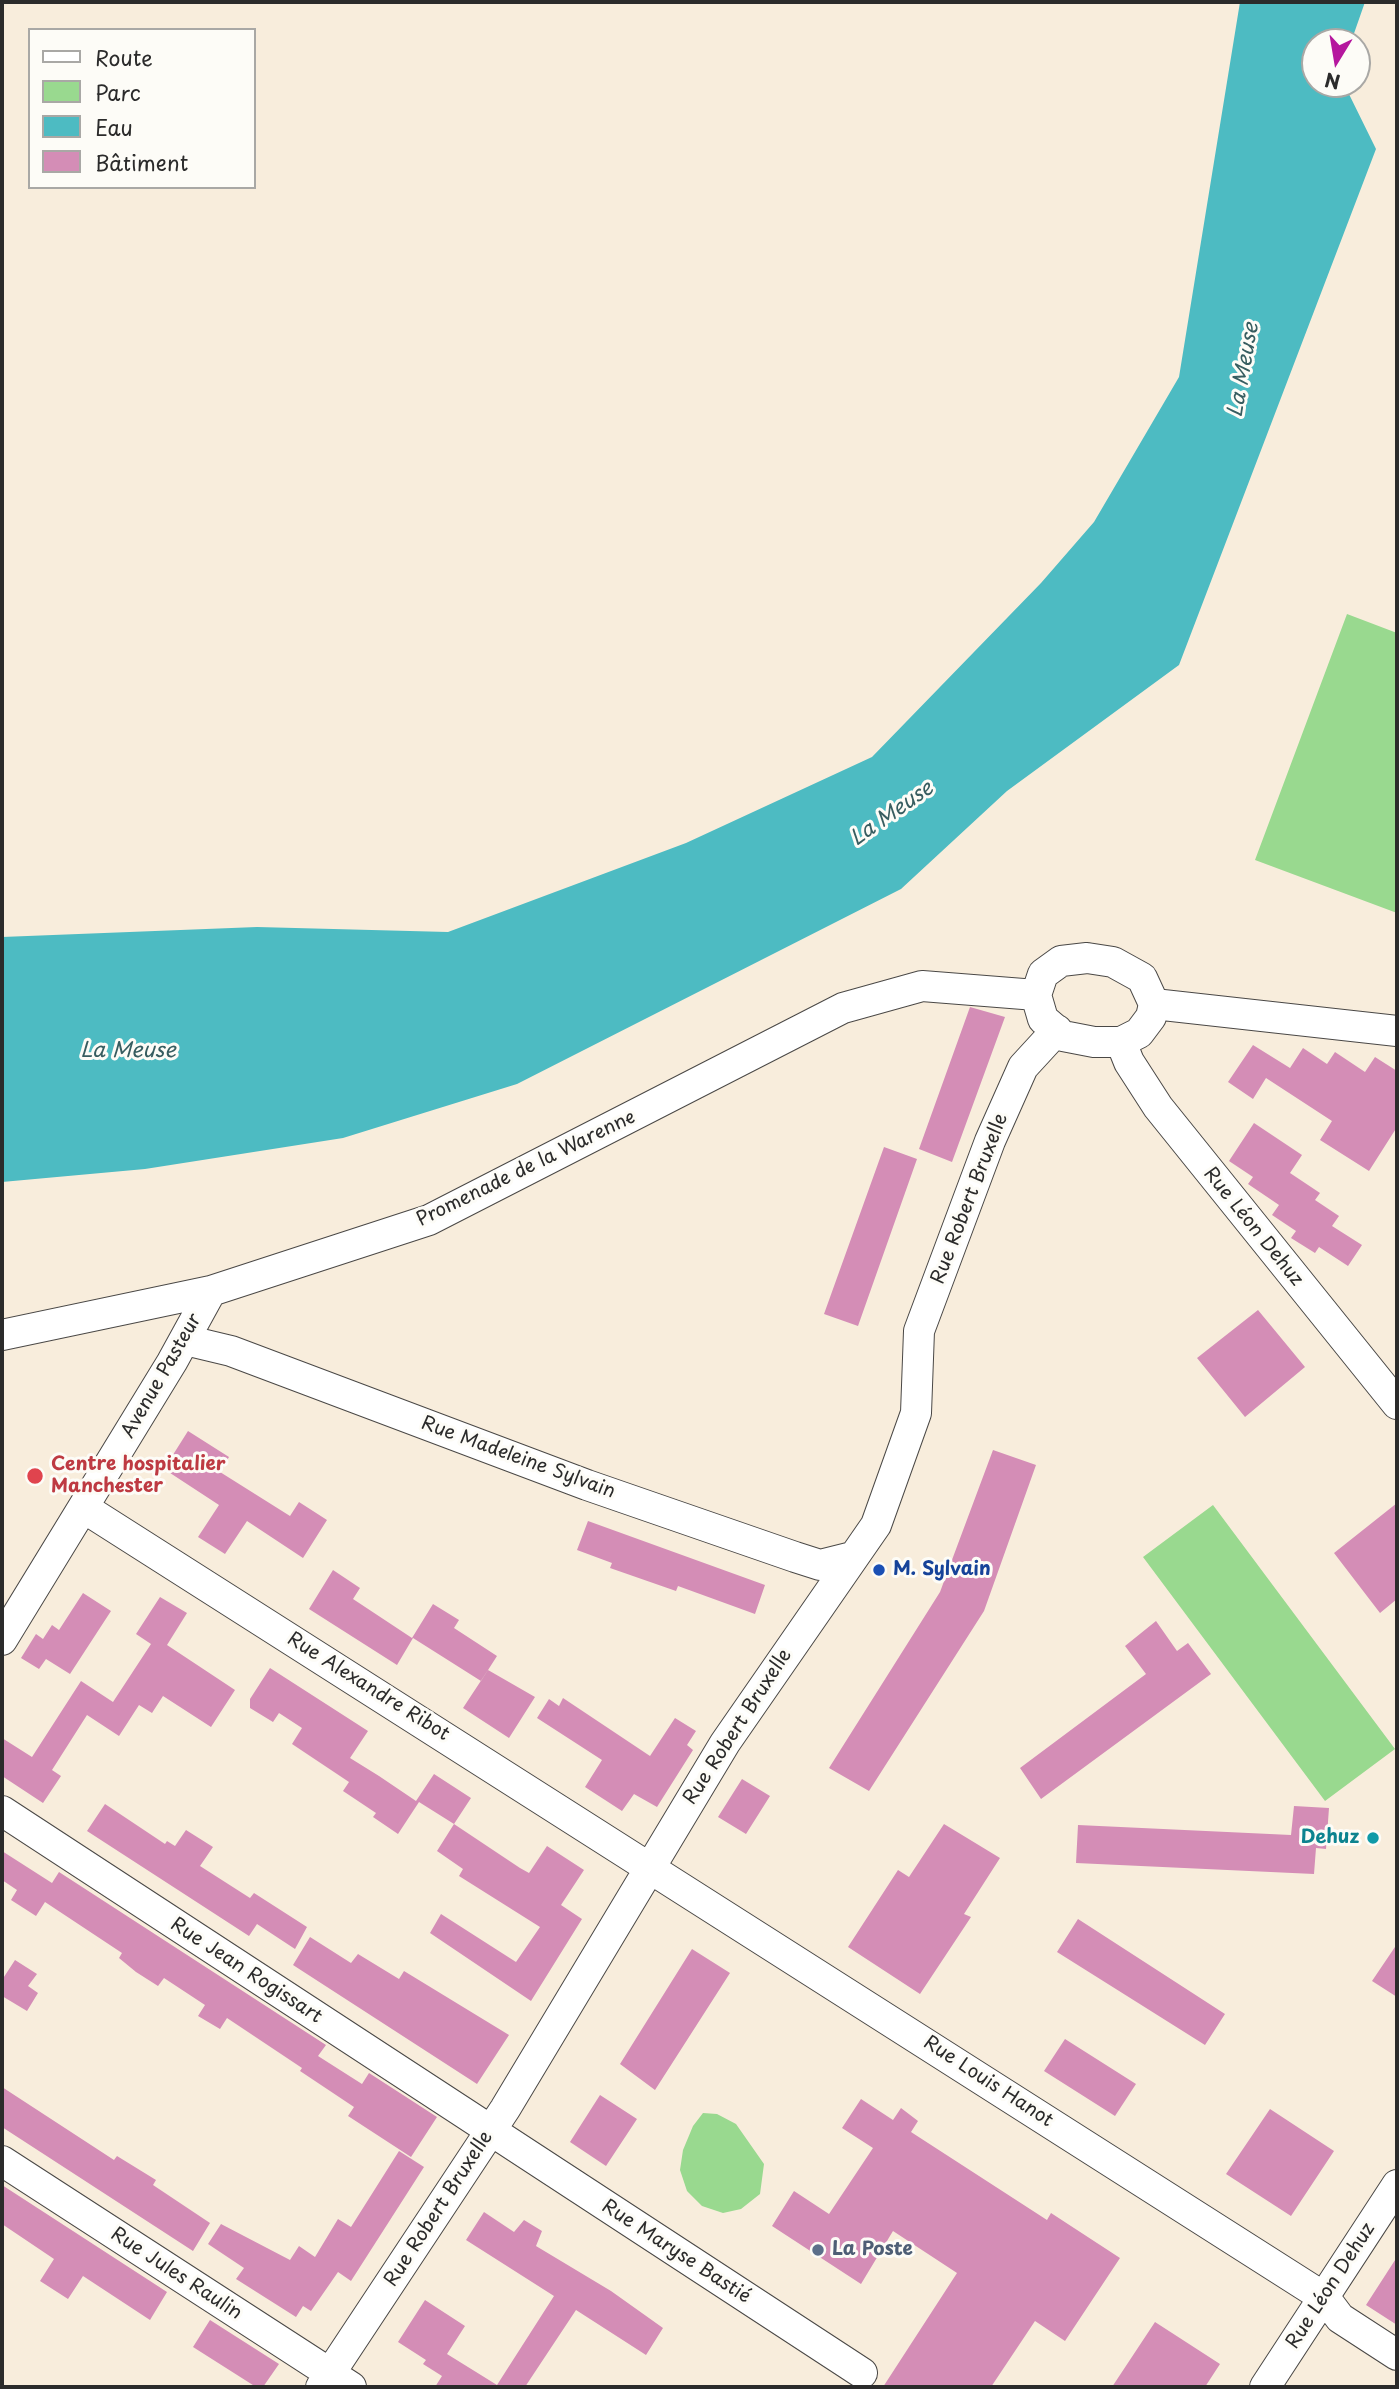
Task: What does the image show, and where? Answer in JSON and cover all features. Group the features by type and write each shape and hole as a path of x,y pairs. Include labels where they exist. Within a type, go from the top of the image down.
{"street":[{"path":"1087,958 1113,962 1142,978 1154,1004 1151,1017 1139,1033 1121,1042 1094,1042 1063,1036 1042,1019 1036,995 1043,974 1061,961 1087,958"},
{"name":"Promenade de la Warenne","path":"2,1335 211,1291 429,1220 843,1008 922,986 1036,995"},
{"path":"1154,1004 1397,1031"},
{"name":"Rue Robert Bruxelle","path":"334,2383 725,1743 876,1525 916,1413 919,1331 990,1141 1023,1067 1057,1030"},
{"name":"Rue Léon Dehuz","path":"1121,1042 1129,1062 1158,1107 1397,1404"},
{"name":"Avenue Pasteur","path":"2,1640 186,1340 211,1291"},
{"name":"Rue Madeleine Sylvain","path":"186,1340 231,1351 587,1485 795,1557 820,1565 852,1557"},
{"name":"Rue Alexandre Ribot","path":"84,1508 650,1866"},
{"name":"Rue Jean Rogissart","path":"2,1811 491,2130"},
{"name":"Rue Louis Hanot","path":"650,1866 1325,2298 1340,2318 1397,2355"},
{"name":"Rue Maryse Bastié","path":"491,2130 862,2373"},
{"name":"Rue Jules Raulin","path":"2,2161 334,2383"},
{"name":"Rue Léon Dehuz","path":"1265,2387 1397,2185"}],"green space":[{"path":"1347,614 1397,633 1397,913 1255,860"},
{"path":"1213,1505 1395,1749 1325,1801 1143,1557"},
{"path":"703,2113 717,2114 736,2124 764,2164 760,2194 741,2209 723,2213 702,2206 687,2191 680,2170 683,2150 693,2126"}],"water":[{"name":"La Meuse","path":"1240,2 1365,2 1356,28 1301,28 1301,98 1351,98 1376,149 1179,665 1007,791 901,889 517,1084 343,1138 145,1169 2,1182 2,937 257,927 448,932 686,843 872,757 1041,583 1094,522 1179,377"}],"building":[{"path":"970,1007 1005,1017 952,1162 919,1149"},
{"path":"1253,1045 1290,1068 1303,1048 1327,1064 1335,1052 1365,1072 1375,1057 1397,1071 1397,1127 1369,1171 1320,1140 1332,1121 1266,1078 1253,1099 1228,1082"},
{"path":"1254,1123 1302,1155 1290,1173 1320,1193 1315,1200 1339,1216 1332,1226 1362,1245 1348,1266 1319,1247 1315,1253 1291,1238 1296,1231 1272,1215 1279,1205 1248,1184 1253,1177 1229,1161"},
{"path":"884,1147 917,1159 858,1326 824,1314"},
{"path":"1258,1310 1305,1367 1245,1417 1197,1358"},
{"path":"188,1431 229,1457 220,1472 290,1516 299,1502 327,1520 303,1558 247,1521 225,1554 198,1537 219,1505 164,1469"},
{"path":"993,1450 1036,1465 984,1611 869,1791 829,1768 940,1592"},
{"path":"1397,1503 1397,1599 1380,1613 1334,1553"},
{"path":"588,1521 765,1585 755,1614 678,1586 676,1591 610,1568 612,1563 577,1550"},
{"path":"333,1570 360,1588 353,1599 412,1638 433,1604 459,1620 454,1628 497,1656 481,1681 413,1638 397,1665 309,1609"},
{"path":"83,1593 111,1611 70,1674 46,1659 39,1669 21,1658 36,1634 43,1639 52,1625 59,1630"},
{"path":"160,1597 187,1613 167,1645 235,1690 211,1727 163,1696 152,1713 139,1705 119,1736 87,1715 52,1770 61,1776 43,1803 2,1776 2,1738 32,1757 81,1681 113,1702 151,1644 136,1634"},
{"path":"1156,1621 1177,1651 1188,1643 1211,1674 1041,1799 1020,1768 1146,1674 1125,1646"},
{"path":"270,1668 368,1731 350,1758 416,1801 434,1774 471,1798 454,1824 419,1802 398,1834 373,1817 376,1813 343,1791 349,1782 292,1744 302,1728 279,1713 273,1722 250,1708 250,1699"},
{"path":"488,1670 535,1697 509,1738 463,1708"},
{"path":"563,1698 650,1756 675,1718 696,1731 687,1745 693,1750 657,1807 634,1794 622,1811 585,1787 602,1760 537,1718 549,1699 559,1706"},
{"path":"742,1779 770,1796 746,1834 718,1817"},
{"path":"105,1804 165,1844 167,1841 175,1846 186,1830 213,1847 200,1866 250,1898 254,1893 307,1927 295,1949 257,1924 249,1936 87,1831"},
{"path":"1294,1806 1329,1808 1326,1849 1316,1848 1314,1874 1076,1863 1078,1825 1291,1835"},
{"path":"454,1824 529,1873 547,1846 584,1870 561,1905 582,1919 531,2001 430,1933 441,1914 516,1962 540,1927 459,1876 463,1869 437,1851"},
{"path":"944,1824 1000,1858 964,1914 971,1917 920,1994 848,1947 898,1870 909,1877"},
{"path":"2,1851 52,1883 59,1872 326,2045 318,2056 362,2084 369,2073 437,2117 411,2157 348,2116 354,2107 227,2018 220,2029 198,2016 205,2005 164,1978 158,1986 136,1972 119,1958 122,1953 45,1902 36,1916 11,1900 17,1890 2,1880"},
{"path":"1078,1919 1225,2014 1205,2045 1057,1952"},
{"path":"310,1937 351,1963 358,1954 399,1979 404,1971 509,2035 477,2084 293,1965"},
{"path":"1397,1944 1397,1997 1372,1981"},
{"path":"692,1949 730,1973 655,2090 620,2064"},
{"path":"15,1960 37,1974 28,1986 38,1993 27,2011 2,1996 2,1980"},
{"path":"1065,2039 1136,2084 1115,2116 1044,2071"},
{"path":"2,2087 114,2160 117,2156 156,2180 153,2185 210,2223 193,2251 2,2127"},
{"path":"600,2095 637,2119 606,2166 570,2142"},
{"path":"861,2099 893,2120 901,2108 918,2121 911,2132 1047,2220 1051,2213 1120,2258 1065,2341 1035,2321 991,2387 883,2387 957,2273 893,2231 861,2284 772,2226 794,2191 829,2214 873,2148 842,2128"},
{"path":"1270,2109 1334,2151 1291,2216 1226,2174"},
{"path":"399,2151 424,2167 351,2281 338,2272 311,2311 303,2306 296,2317 236,2279 244,2268 208,2244 221,2224 290,2260 299,2246 315,2257 338,2219 351,2227"},
{"path":"2,2185 167,2292 150,2320 83,2276 68,2299 40,2281 54,2259 2,2224"},
{"path":"484,2212 514,2232 524,2220 542,2231 536,2246 611,2291 663,2328 646,2355 576,2310 525,2387 435,2387 442,2376 423,2364 426,2360 398,2342 425,2300 465,2326 447,2354 497,2385 554,2296 466,2240"},
{"path":"1397,2257 1397,2325 1366,2305"},
{"path":"210,2320 279,2364 263,2387 256,2387 193,2347"},
{"path":"1155,2322 1220,2364 1205,2387 1112,2387"}],"place":[{"name":"Centre hospitalier Manchester","path":"35,1476"},
{"name":"M. Sylvain","path":"879,1570"},
{"name":"Dehuz","path":"1373,1838"},
{"name":"La Poste","path":"818,2250"}]}
